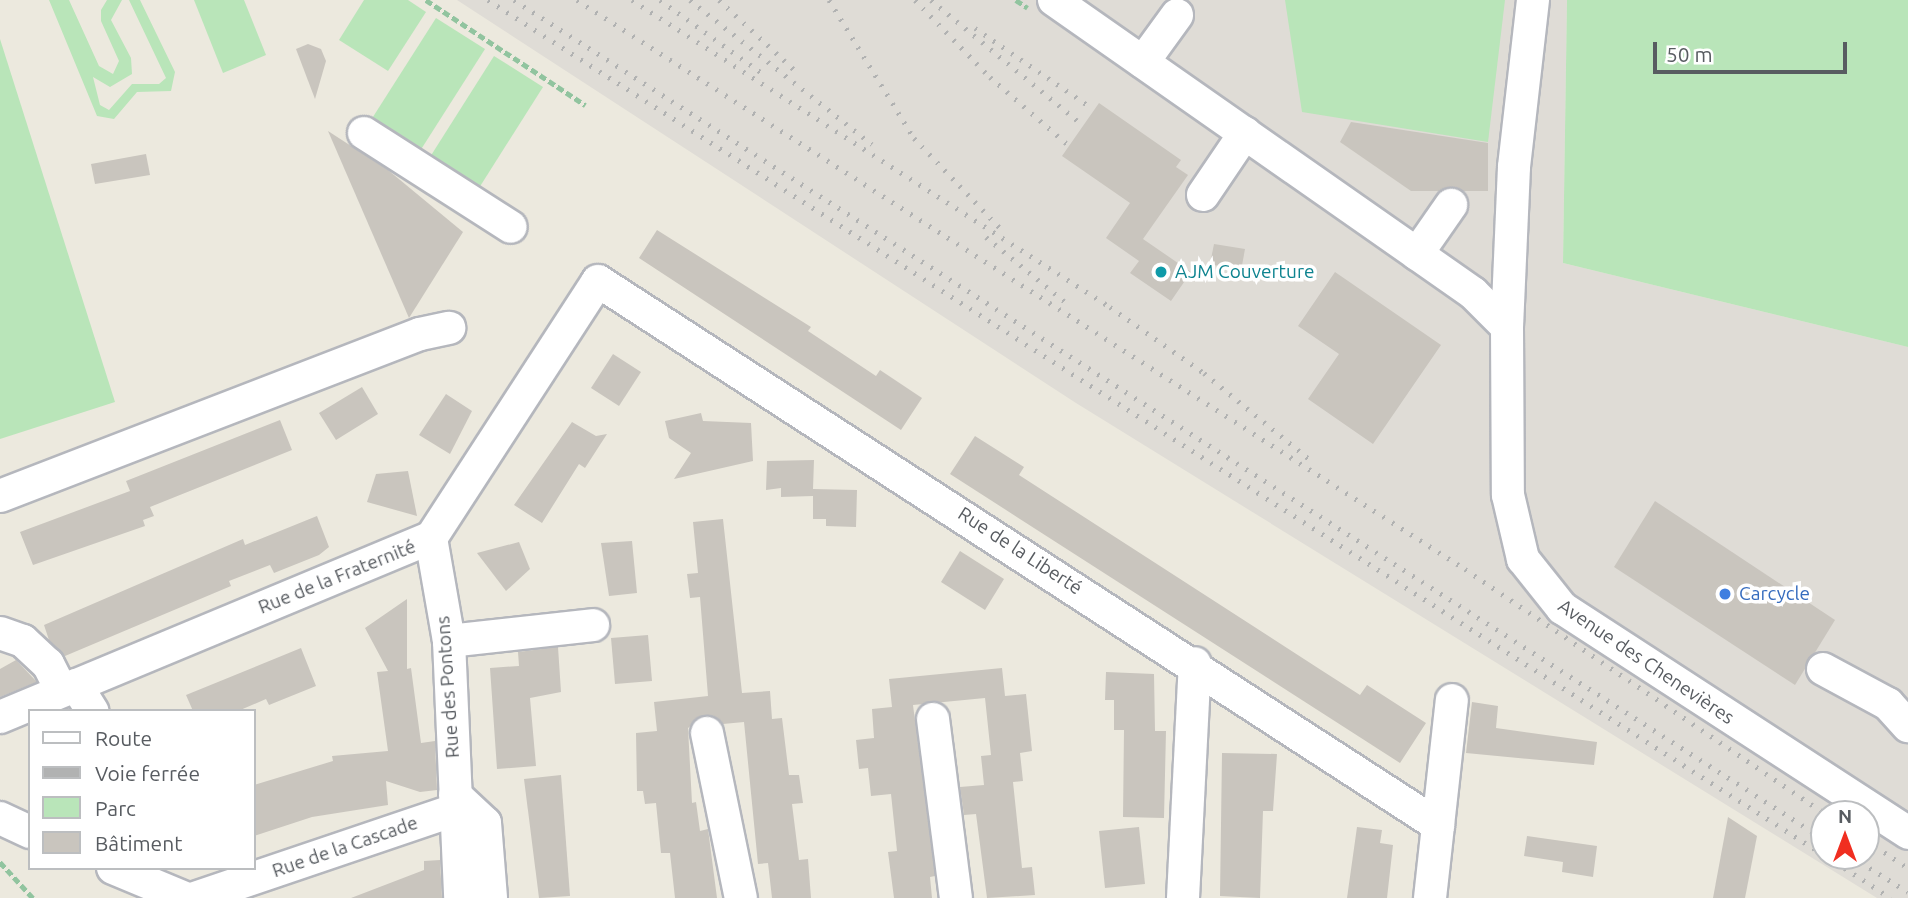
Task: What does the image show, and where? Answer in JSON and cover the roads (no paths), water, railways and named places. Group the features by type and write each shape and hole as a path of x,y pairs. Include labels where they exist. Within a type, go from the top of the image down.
{"street":[{"path":"1054,0 1473,293 1507,327"},
{"name":"Avenue des Chenevières","path":"1532,0 1514,167 1507,327 1511,520 1539,585 1562,608 1908,833"},
{"path":"1143,62 1178,15"},
{"path":"364,133 511,227"},
{"path":"1203,195 1245,134"},
{"path":"1418,254 1451,205"},
{"name":"Rue de la Fraternité","path":"29,709 77,696 431,538 598,281"},
{"name":"Rue de la Liberté","path":"598,281 1195,663 1438,825"},
{"path":"0,496 420,334 449,328"},
{"name":"Rue des Pontons","path":"431,538 449,641 460,898"},
{"path":"449,641 593,625"},
{"path":"0,633 23,641 77,696"},
{"path":"1183,898 1195,663"},
{"path":"1823,669 1888,704 1908,726"},
{"path":"1430,898 1452,700"},
{"name":"Rue de la Fraternité","path":"0,717 28,709"},
{"path":"933,719 956,898"},
{"path":"707,733 741,898"},
{"path":"455,803 485,823 491,898"},
{"name":"Rue de la Cascade","path":"195,898 455,803"},
{"path":"0,818 28,831"},
{"path":"121,870 185,898"}],"railway":[{"path":"488,0 1810,846"},
{"path":"514,0 1810,830"},
{"path":"577,0 1465,569 1810,803"},
{"path":"632,0 1110,307 1204,373 1309,459"},
{"path":"660,0 766,76"},
{"path":"690,0 872,144"},
{"path":"719,0 799,74"},
{"path":"829,0 914,138 1001,229"},
{"path":"915,0 990,77 1067,144"},
{"path":"931,0 1079,122"},
{"path":"975,28 1092,108"},
{"path":"986,237 1070,306"},
{"path":"1880,849 1908,868"},
{"path":"1848,870 1891,898"},
{"path":"1873,870 1908,892"}],"place":[{"name":"AJM Couverture","path":"1161,272"},
{"name":"Carcycle","path":"1725,594"}]}
